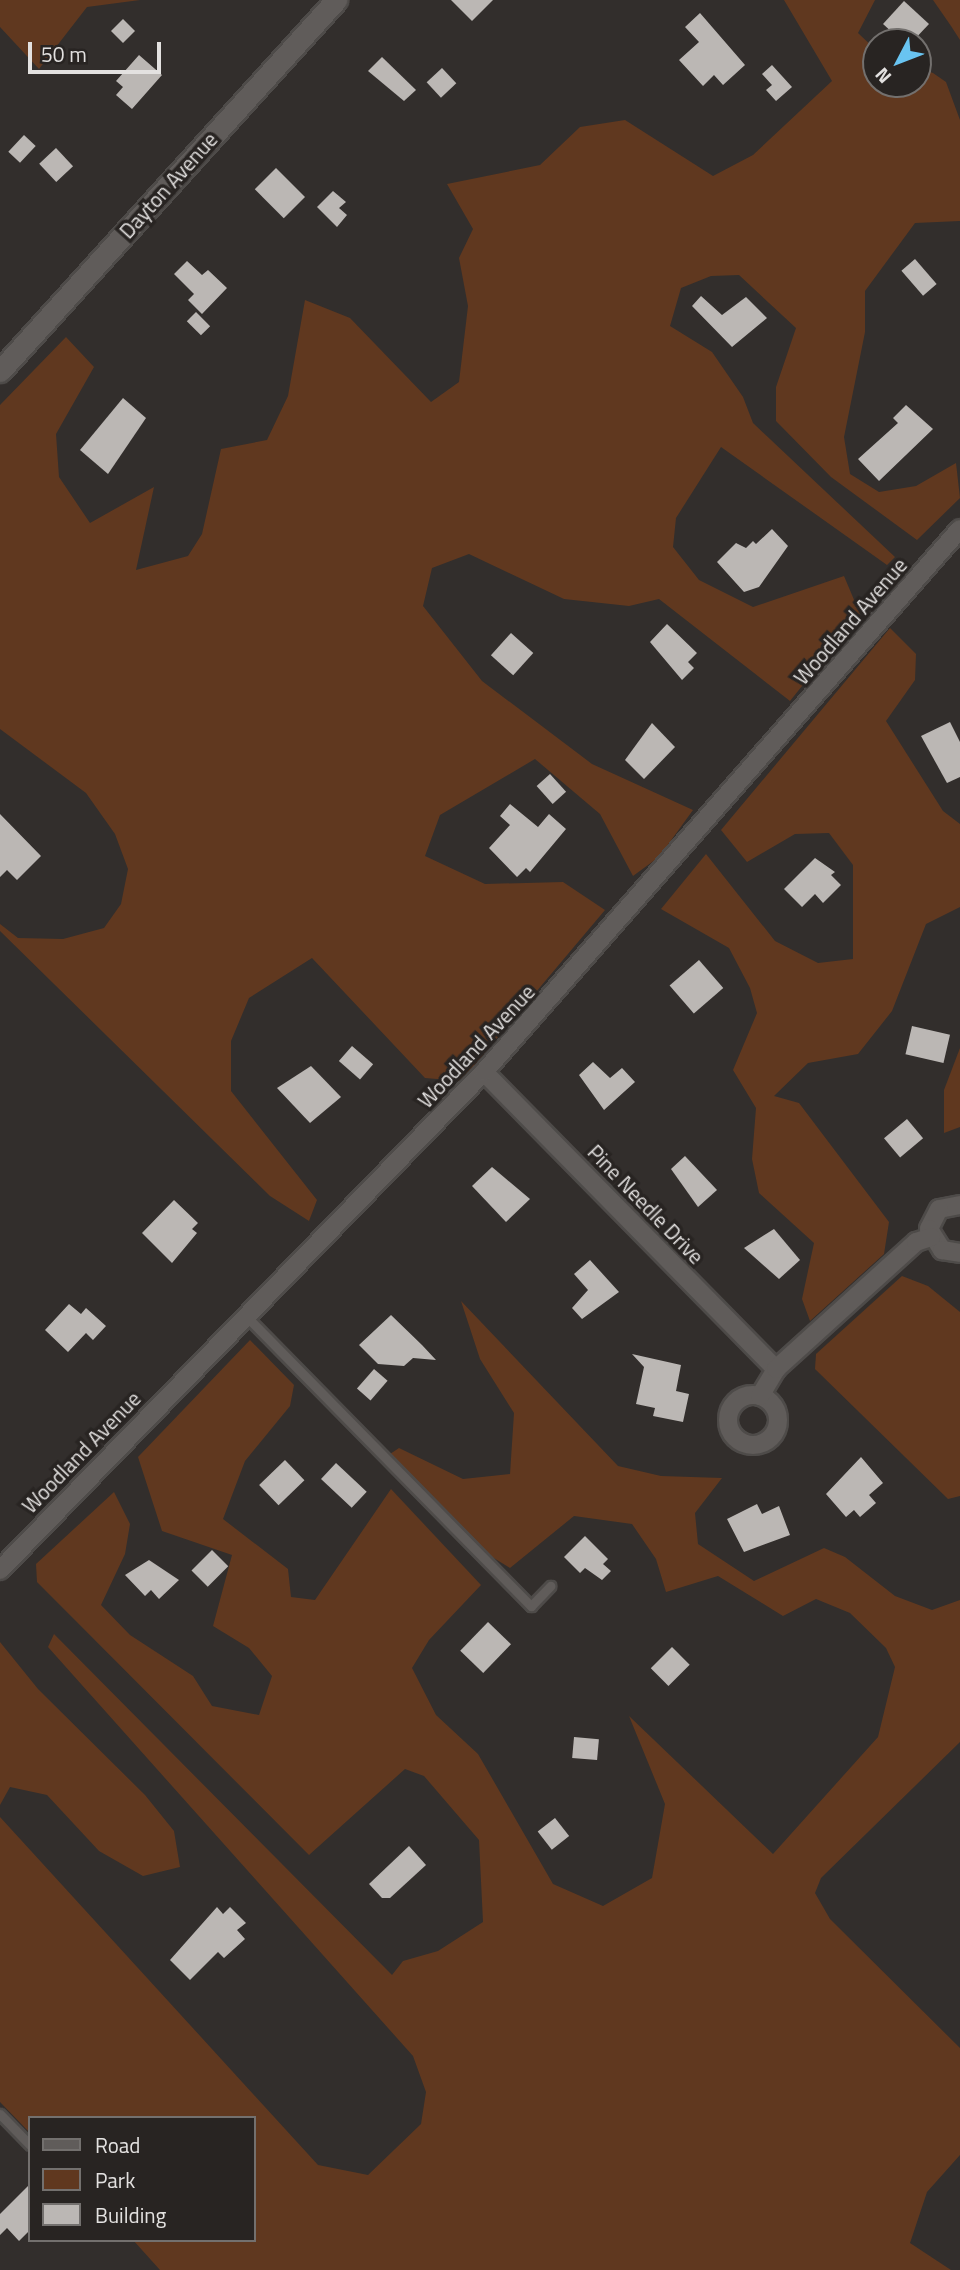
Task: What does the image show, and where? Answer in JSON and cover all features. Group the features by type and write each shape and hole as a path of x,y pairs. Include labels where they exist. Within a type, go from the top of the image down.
{"street":[{"name":"Dayton Avenue","path":"0,371 336,0"},
{"name":"Woodland Avenue","path":"0,1570 484,1072 960,529"},
{"name":"Pine Needle Drive","path":"484,1072 776,1369"},
{"path":"960,1205 946,1205 934,1215 931,1237 942,1250 960,1252"},
{"path":"760,1396 776,1369 916,1242 931,1237"}],"lane":[{"path":"246,1316 531,1606 550,1586"},
{"path":"0,2114 28,2143"}],"green space":[{"path":"0,0 140,0 87,7 39,69 0,27"},
{"path":"784,0 875,0 858,33 862,37 862,98 932,98 932,73 946,82 960,120 960,221 915,223 865,291 865,332 844,437 850,474 879,492 916,486 956,463 960,498 917,540 831,477 776,421 776,387 796,328 739,275 711,276 681,288 670,326 712,352 743,397 753,423 895,557 887,565 721,447 676,518 673,547 699,580 753,607 844,576 860,614 790,701 659,599 629,606 564,599 469,554 432,568 423,606 482,681 592,764 693,810 659,857 633,876 600,814 535,759 440,815 425,856 485,884 563,882 605,910 461,1081 425,1078 312,958 249,998 231,1041 231,1091 317,1200 309,1221 270,1196 0,931 0,924 18,938 63,939 104,928 121,904 128,869 115,834 86,793 0,729 0,405 66,337 94,367 56,434 59,477 90,523 154,487 136,570 188,556 202,534 221,449 267,440 288,396 305,300 350,318 431,402 459,382 468,306 459,258 473,229 447,184 540,165 580,127 625,120 713,176 753,155 832,81"},
{"path":"933,0 960,0 960,40 951,26"},
{"path":"890,628 916,654 915,680 886,721 943,811 960,824 960,907 926,924 892,1011 858,1054 808,1063 774,1096 799,1103 889,1222 884,1254 810,1321 802,1299 814,1243 759,1193 752,1159 756,1108 733,1070 757,1013 750,988 729,948 661,909 706,854 775,941 818,963 853,959 853,865 829,833 795,834 747,862 721,830"},
{"path":"960,1048 960,1127 944,1133 944,1090"},
{"path":"902,1276 928,1286 960,1312 960,1496 948,1499 815,1369 816,1354"},
{"path":"461,1301 618,1466 661,1476 722,1478 695,1513 698,1544 754,1581 824,1548 845,1557 895,1596 932,1610 960,1600 960,1742 821,1878 815,1893 830,1919 960,2048 960,2155 927,2192 910,2243 951,2270 160,2270 135,2242 256,2242 256,2116 28,2116 28,2131 0,2102 0,1817 318,2165 368,2175 421,2124 426,2092 413,2056 48,1647 54,1634 392,1975 403,1961 438,1951 483,1922 479,1840 424,1776 405,1769 309,1855 37,1582 36,1564 114,1492 130,1524 125,1554 101,1605 130,1635 193,1676 212,1706 259,1715 272,1676 249,1648 213,1626 232,1555 162,1531 138,1457 250,1340 294,1385 290,1406 245,1461 223,1519 288,1569 291,1597 315,1600 391,1489 481,1585 429,1640 412,1668 436,1715 478,1754 553,1884 603,1906 652,1878 665,1804 629,1716 773,1854 878,1737 895,1667 886,1648 850,1613 816,1599 783,1616 718,1576 666,1592 656,1559 632,1524 574,1516 510,1568 484,1552 390,1454 399,1448 463,1479 510,1474 514,1413 480,1359"},
{"path":"0,1642 38,1689 145,1795 174,1831 180,1867 143,1876 99,1851 47,1795 10,1787 0,1805"}],"building":[{"path":"451,0 493,0 472,21"},
{"path":"904,1 929,24 925,28 887,28 883,24"},
{"path":"700,13 745,65 723,85 714,75 703,86 679,60 699,42 685,27"},
{"path":"123,19 135,31 123,43 111,31"},
{"path":"139,55 162,75 132,109 116,95 123,87 116,81"},
{"path":"382,57 416,90 404,101 368,71"},
{"path":"772,65 792,87 776,101 766,90 772,85 762,74"},
{"path":"442,68 456,83 441,98 427,82"},
{"path":"24,135 36,146 20,163 8,152"},
{"path":"56,148 73,166 56,182 39,164"},
{"path":"276,168 305,197 284,218 255,189"},
{"path":"333,191 346,202 339,208 347,215 337,227 317,207"},
{"path":"915,259 937,284 923,296 901,271"},
{"path":"187,261 202,275 208,270 227,288 202,314 188,300 194,294 174,274"},
{"path":"701,296 722,315 746,297 767,318 732,347 692,306"},
{"path":"196,312 210,326 201,335 187,321"},
{"path":"123,398 146,418 108,474 80,450"},
{"path":"906,405 933,429 879,481 858,459 898,423 893,418"},
{"path":"772,529 788,546 759,587 744,592 717,562 736,543 746,548 753,541 756,544"},
{"path":"667,624 697,653 688,662 694,668 682,680 650,642"},
{"path":"511,633 533,653 513,675 491,655"},
{"path":"950,722 960,742 960,777 947,783 921,736"},
{"path":"652,723 675,747 644,779 625,760"},
{"path":"550,774 566,792 553,804 537,786"},
{"path":"510,804 538,827 549,814 566,829 530,872 526,868 517,877 489,848 510,825 500,816"},
{"path":"0,814 41,856 17,880 7,870 0,877"},
{"path":"815,858 835,872 831,875 841,885 823,903 815,894 802,907 784,889"},
{"path":"699,960 723,988 694,1014 670,986"},
{"path":"912,1026 950,1035 943,1063 905,1054"},
{"path":"352,1046 373,1064 360,1079 339,1061"},
{"path":"593,1062 610,1078 622,1068 635,1082 604,1110 579,1075"},
{"path":"311,1066 341,1097 310,1123 277,1088"},
{"path":"907,1119 923,1138 900,1157 884,1138"},
{"path":"685,1156 717,1190 698,1207 671,1169"},
{"path":"492,1167 530,1199 506,1222 472,1186"},
{"path":"174,1200 198,1223 192,1229 197,1233 172,1263 142,1233"},
{"path":"774,1229 800,1260 779,1279 744,1248"},
{"path":"590,1260 619,1292 582,1319 572,1308 588,1290 574,1274"},
{"path":"69,1304 81,1314 86,1308 106,1326 93,1340 86,1333 68,1352 45,1330"},
{"path":"391,1315 436,1360 413,1358 404,1366 378,1364 359,1345"},
{"path":"632,1354 681,1365 676,1391 689,1394 683,1422 653,1416 655,1408 636,1404 644,1367"},
{"path":"374,1369 388,1381 371,1400 357,1389"},
{"path":"861,1457 883,1483 869,1495 876,1503 860,1517 854,1510 846,1517 826,1494"},
{"path":"285,1460 304,1480 279,1505 259,1485"},
{"path":"336,1463 367,1492 352,1508 321,1479"},
{"path":"757,1504 762,1514 779,1506 790,1535 744,1552 727,1519"},
{"path":"585,1536 608,1559 603,1564 611,1571 602,1580 585,1568 580,1573 564,1557"},
{"path":"212,1550 228,1566 208,1587 191,1571"},
{"path":"149,1560 179,1580 159,1599 151,1590 145,1596 125,1575"},
{"path":"488,1622 511,1644 483,1673 460,1651"},
{"path":"672,1647 690,1665 668,1686 651,1668"},
{"path":"574,1737 599,1739 597,1760 572,1758"},
{"path":"555,1818 569,1836 552,1850 538,1832"},
{"path":"409,1846 426,1865 390,1898 382,1898 369,1884"},
{"path":"217,1907 223,1914 230,1907 246,1923 237,1930 245,1939 224,1958 218,1952 190,1980 170,1960"},
{"path":"28,2186 28,2232 19,2241 7,2228 0,2235 0,2214"}]}
